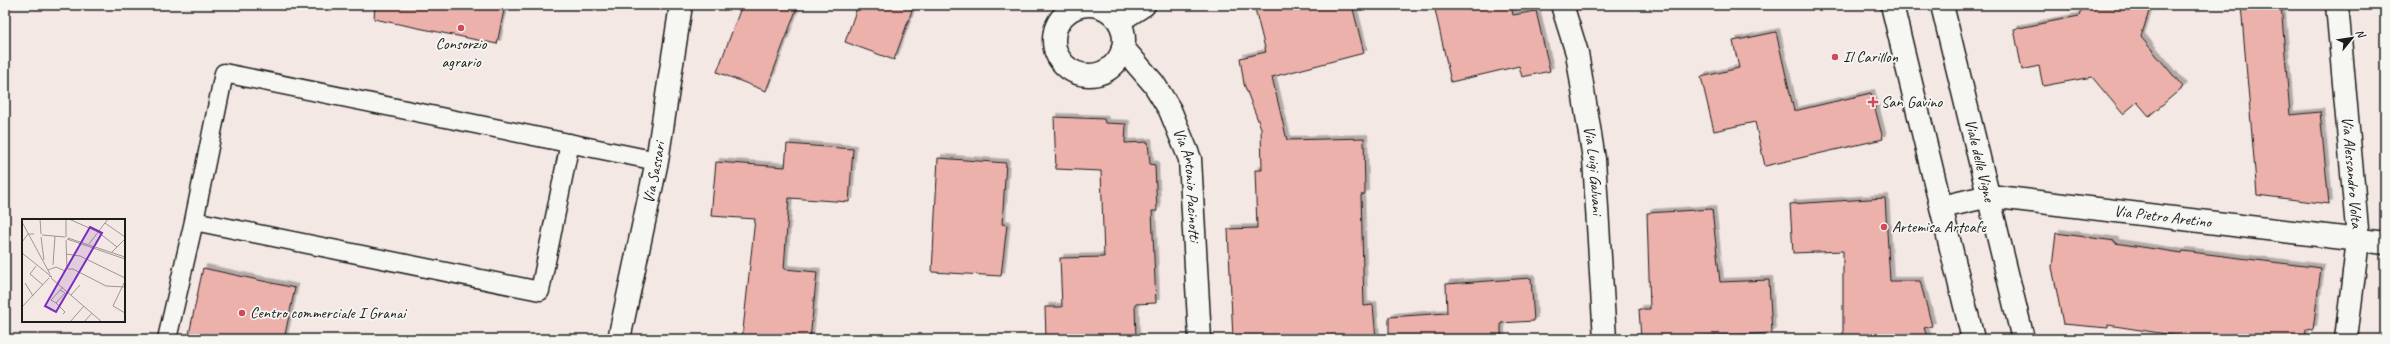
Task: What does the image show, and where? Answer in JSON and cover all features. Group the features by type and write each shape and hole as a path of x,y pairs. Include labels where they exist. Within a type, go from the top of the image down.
{"street":[{"name":"Via Sassari","path":"619,339 658,161 681,5"},
{"path":"1088,5 1100,7 1110,12 1119,21 1124,39 1123,48 1118,59 1110,68 1100,74 1088,75 1076,73 1065,67 1058,57 1054,46 1054,34 1063,9 1088,5"},
{"path":"1119,21 1144,5"},
{"name":"Via Luigi Galvani","path":"1562,5 1577,53 1594,159 1605,339"},
{"path":"1892,5 1973,339"},
{"name":"Viale delle Vigne","path":"1942,5 2023,339"},
{"name":"Via Alessandro Volta","path":"2337,5 2358,240 2346,339"},
{"name":"Via Antonio Pacinotti","path":"1123,48 1154,84 1170,110 1190,159 1200,339"},
{"name":"Via Pietro Aretino","path":"1942,207 1989,196 2385,243"}],"lane":[{"path":"167,339 194,221 224,73 658,161"},
{"path":"194,221 540,291 570,143"}],"building":[{"name":"Consorzio agrario","path":"375,5 505,5 497,44 374,19"},
{"path":"742,5 798,5 766,91 717,72"},
{"path":"858,5 914,5 894,60 845,42"},
{"path":"1254,5 1352,5 1364,53 1272,77 1287,140 1364,138 1365,194 1361,195 1364,306 1373,305 1376,339 1233,339 1228,229 1257,228 1255,170 1262,170 1261,128 1244,84 1240,58 1266,52"},
{"path":"1434,5 1511,5 1513,15 1536,11 1550,71 1522,77 1519,66 1451,82"},
{"path":"2083,5 2151,5 2141,37 2183,87 2149,116 2137,102 2123,114 2092,77 2043,86 2039,66 2022,70 2014,29 2079,16"},
{"path":"2241,5 2281,5 2290,115 2320,112 2329,204 2257,195"},
{"path":"1776,32 1794,111 1871,93 1883,139 1765,166 1755,122 1714,131 1701,77 1739,68 1733,41"},
{"path":"1054,117 1104,119 1105,123 1126,124 1125,143 1148,142 1150,164 1155,165 1157,211 1152,211 1156,303 1135,304 1136,339 1046,339 1045,307 1062,307 1060,258 1104,257 1101,171 1056,169"},
{"path":"787,144 853,149 849,202 789,198 784,269 817,272 810,339 742,339 755,219 711,216 716,162 785,167"},
{"path":"938,158 1006,163 1002,224 1007,225 1001,276 932,272"},
{"path":"1885,198 1890,281 1920,281 1932,326 1924,328 1928,339 1843,339 1843,251 1793,253 1790,204"},
{"path":"1712,209 1720,282 1769,280 1772,333 1641,339 1639,309 1650,309 1647,213"},
{"path":"2056,233 2115,241 2115,243 2182,253 2183,251 2321,268 2313,330 2306,329 2305,339 2179,339 2179,336 2108,325 2108,328 2063,324 2052,267"},
{"name":"Centro commerciale I Granai","path":"203,268 295,288 284,339 188,339"},
{"path":"1531,278 1534,321 1501,323 1501,339 1389,339 1389,317 1447,313 1446,284"}],"place":[{"name":"Consorzio agrario","path":"461,28"},
{"name":"Il Carillon","path":"1835,57"},
{"name":"San Gavino","path":"1873,102"},
{"name":"Artemisa Artcafe","path":"1884,227"},
{"name":"Centro commerciale I Granai","path":"242,313"}]}
